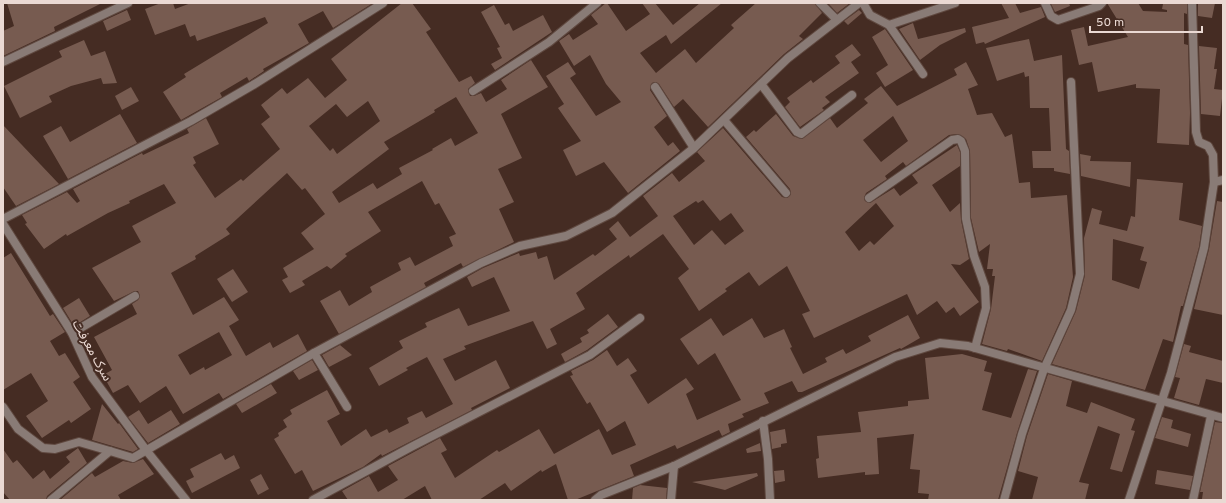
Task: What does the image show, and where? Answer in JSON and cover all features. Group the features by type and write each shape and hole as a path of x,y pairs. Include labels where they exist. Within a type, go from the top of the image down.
{"street":[{"path":"3,62 128,3"},
{"path":"3,219 198,117 253,85 383,3"},
{"path":"473,91 549,42 597,3"},
{"path":"820,3 837,20"},
{"path":"3,407 18,429 43,448 55,449 79,442 133,458 314,353 481,263 520,246 566,236 612,213 694,148 788,58 859,3"},
{"path":"863,3 870,15 889,24 922,74"},
{"path":"889,24 955,3"},
{"path":"1045,3 1050,16 1058,20 1099,6 1102,3"},
{"path":"1129,500 1173,366 1204,248 1214,182 1213,155 1208,146 1200,142 1196,132 1192,3"},
{"path":"1004,500 1022,434 1044,369 1071,310 1080,274 1071,82"},
{"path":"761,84 800,134 852,95"},
{"path":"655,87 694,148"},
{"path":"724,120 786,193"},
{"path":"870,198 952,140 958,139 961,142 964,151 966,219 974,256 985,287 986,308 975,348"},
{"path":"1214,182 1223,180"},
{"name":"سرک معرفت","path":"3,224 72,333 92,377 146,450 186,500"},
{"path":"72,333 135,296"},
{"path":"313,500 411,447 590,355 640,318"},
{"path":"595,500 601,495 674,466 895,357 940,343 975,348 1044,369 1211,416 1223,418"},
{"path":"314,353 347,407"},
{"path":"1193,500 1211,416"},
{"path":"763,421 768,459 770,500"},
{"path":"51,500 110,451"},
{"path":"671,500 674,466"}],"building":[{"path":"7,3 102,3 54,27 55,31 3,56 3,31 14,26"},
{"path":"161,3 173,3 175,9 191,3 373,3 333,28 323,11 298,24 309,43 263,69 264,71 249,81 247,77 220,93 222,97 181,120 163,92 186,77 184,74 268,23 265,17 197,41 195,35 190,37 185,24 155,35 145,9"},
{"path":"402,3 412,3 431,29 426,32 459,82 471,76 475,83 468,89 470,96 481,93 486,102 507,89 501,80 531,60 548,87 501,114 522,158 498,169 514,202 499,209 514,242 463,267 461,263 424,283 426,287 339,334 320,301 340,290 349,306 372,292 370,287 401,270 398,263 410,257 415,266 453,246 449,237 456,234 439,203 435,205 422,181 368,212 381,231 345,254 347,256 331,269 327,266 302,281 305,285 290,293 282,280 288,277 283,268 314,249 301,233 325,214 305,188 302,190 287,173 226,229 230,234 195,256 196,259 171,273 193,315 224,297 239,320 229,326 246,356 270,342 273,348 298,334 307,351 223,399 219,393 183,414 166,386 140,403 128,385 113,393 103,375 112,370 94,337 137,314 132,304 138,300 140,296 138,291 135,291 114,301 92,268 141,242 132,226 176,203 164,184 129,201 130,203 108,213 67,236 66,234 44,249 25,224 27,223 22,215 67,192 77,203 80,201 73,189 142,153 143,155 189,133 187,129 206,118 219,144 193,157 196,163 193,165 215,198 241,179 243,181 280,149 261,124 270,117 261,105 282,88 287,94 308,78 325,98 347,80 331,59","holes":["456,97 478,133 455,146 451,138 432,149 433,150 399,168 402,174 377,189 373,183 339,203 332,192 389,149 384,142 435,112 434,110","368,101 380,121 337,154 333,148 330,151 309,126 336,104 347,117","219,332 232,355 205,370 204,367 190,375 178,355"]},
{"path":"606,3 626,31 650,14 642,3 655,3 673,25 700,3 722,3 671,44 666,35 640,53 656,73 685,49 696,63 734,28 731,25 756,3 815,3 822,13 799,36 803,39 784,54 708,127 683,99 674,107 659,84 655,82 652,83 650,90 667,116 654,127 668,146 673,142 680,151 628,193 604,162 576,176 563,150 581,141 558,108 564,104 546,76 568,62 576,74 570,78 596,116 621,102 606,84 590,55 574,66 559,41 569,34 573,40 598,24 591,15"},
{"path":"828,3 850,3 837,13"},
{"path":"1001,3 1015,3 1020,13 1041,7 1045,17 985,44 984,42 976,44 972,27 1009,18"},
{"path":"1069,3 1070,6 1055,12 1051,4"},
{"path":"1107,3 1138,3 1143,11 1167,12 1167,10 1162,9 1163,4 1187,3 1187,14 1184,13 1184,44 1188,45 1190,113 1189,145 1157,143 1160,89 1136,88 1136,84 1098,92 1092,62 1079,65 1071,30 1084,27 1088,46 1128,37"},
{"path":"1198,3 1215,3 1212,18 1198,16"},
{"path":"494,5 505,25 509,23 513,31 543,15 552,32 495,70 491,64 502,58 497,48 500,47 481,12"},
{"path":"127,10 131,20 107,31 103,21"},
{"path":"859,10 862,13 848,25 844,21"},
{"path":"913,23 918,39 965,28 966,32 940,45 920,60 899,29"},
{"path":"885,29 913,70 885,87 876,73 888,65 872,37"},
{"path":"1029,39 1034,61 1062,55 1066,149 1069,151 1070,174 1054,171 1054,168 1033,168 1032,151 1051,151 1049,108 1030,108 1029,76 1025,77 1024,72 997,81 986,48"},
{"path":"84,40 91,56 105,51 117,83 103,84 101,78 71,86 49,96 52,102 20,118 4,86 62,57 59,51"},
{"path":"852,44 861,55 851,62 859,73 825,97 830,102 822,108 824,110 800,127 785,107 790,102 787,98 811,80 813,83 840,63 835,56"},
{"path":"1199,46 1217,48 1214,69 1217,69 1214,89 1223,90 1220,116 1201,114"},
{"path":"966,62 978,85 968,89 977,115 992,113 1005,137 1012,134 1019,183 1030,182 1031,198 1067,195 1073,277 1066,308 1042,361 1008,349 1007,351 982,344 991,309 995,276 992,276 993,269 987,269 990,244 979,252 971,218 970,151 966,139 957,134 949,135 906,166 903,162 885,176 887,179 866,193 864,198 865,201 870,203 894,188 900,196 918,183 912,175 957,145 960,152 960,166 932,185 950,212 960,203 961,220 969,259 960,265 951,264 979,302 960,316 954,307 946,313 937,301 917,315 907,294 814,338 802,314 810,311 787,266 759,286 749,272 725,289 727,291 699,311 678,278 689,269 663,234 630,258 629,255 576,293 585,309 550,329 557,344 547,349 533,321 464,346 466,349 443,359 455,381 496,360 510,388 471,408 472,410 382,456 381,454 363,467 313,491 302,470 295,474 274,439 279,436 278,433 287,427 283,420 292,414 290,410 327,390 340,414 327,421 341,446 366,429 371,437 387,429 389,433 409,423 407,418 422,411 426,418 453,404 427,357 406,368 408,370 379,386 369,368 403,348 399,341 427,327 425,323 459,308 468,326 510,311 494,277 472,287 467,277 483,268 519,253 520,256 536,252 538,259 547,256 554,280 593,254 595,256 617,239 609,229 618,221 630,237 658,216 643,196 672,173 679,182 705,161 697,152 723,128 782,197 787,198 791,194 790,189 746,137 754,130 756,132 776,114 793,136 802,139 830,118 837,128 868,103 864,99 881,86 897,106 957,75 954,69","holes":["893,116 908,141 881,162 863,140","703,200 720,221 731,213 744,231 725,245 712,230 694,245 673,216 696,201 698,203","876,203 894,226 874,245 870,241 859,251 845,232"]},
{"path":"131,87 139,101 122,110 115,96"},
{"path":"120,114 137,143 68,179 43,136 61,126 70,142"},
{"path":"3,125 59,184 16,206 3,187"},
{"path":"1080,154 1091,156 1090,161 1131,162 1130,187 1081,176"},
{"path":"1137,179 1183,183 1179,220 1202,226 1199,247 1183,306 1181,306 1173,342 1163,339 1145,390 1052,364 1076,311 1085,275 1084,238 1092,208 1102,211 1099,224 1127,231 1131,216 1135,217","holes":["1113,239 1144,247 1140,260 1147,262 1139,289 1112,280"]},
{"path":"1217,201 1223,202 1223,315 1194,309 1209,249"},
{"path":"11,253 50,316 53,314 65,332 50,341 59,356 65,353 80,377 73,382 91,409 71,423 69,420 42,438 26,416 48,401 31,373 3,390 3,258"},
{"path":"233,269 248,292 232,302 217,279"},
{"path":"79,298 90,316 74,326 63,308"},
{"path":"608,314 618,327 587,350 565,362 561,354 582,342 580,338 589,333 587,330"},
{"path":"908,315 920,338 901,349 900,348 802,392 798,392 792,381 764,393 769,403 742,414 744,417 728,424 730,432 722,436 719,430 677,449 675,445 630,465 634,476 575,500 568,500 556,464 542,472 541,470 511,491 505,483 479,500 432,500 425,486 402,500 348,500 342,491 369,476 378,492 398,480 388,466 440,438 447,450 441,453 455,478 497,450 499,452 539,429 554,454 599,429 612,455 636,445 625,421 607,432 590,402 587,404 570,376 573,375 571,371 593,360 607,350 617,366 628,358 637,371 630,375 648,404 686,378 694,389 686,394 697,420 741,400 715,353 698,365 680,339 711,318 723,336 752,318 764,338 784,329 792,347 790,348 803,374 827,362 825,358 843,349 846,354 871,341 868,336"},
{"path":"1184,344 1191,346 1189,352 1223,361 1223,383 1206,379 1199,405 1174,398 1180,378 1175,377"},
{"path":"340,345 352,355 329,367 322,355"},
{"path":"962,354 987,361 984,371 992,373 982,410 1011,418 1028,369 1037,371 1017,433 998,500 928,500 929,494 918,493 920,470 910,469 914,434 877,438 879,474 865,475 865,472 818,478 816,459 819,458 817,436 861,432 858,412 908,406 908,401 929,399 925,358"},
{"path":"312,360 318,370 299,380 293,371"},
{"path":"1048,374 1072,381 1066,406 1087,413 1091,402 1135,419 1131,430 1135,431 1122,472 1110,469 1120,434 1098,426 1079,482 1089,484 1085,500 1032,500 1038,477 1018,471 1027,436"},
{"path":"271,384 277,393 242,413 236,404"},
{"path":"102,404 118,424 119,423 138,449 133,452 92,440"},
{"path":"139,410 148,424 171,410 180,424 148,443 128,417"},
{"path":"1162,417 1173,420 1171,428 1191,434 1188,447 1155,438"},
{"path":"1215,422 1223,423 1223,500 1202,499 1203,492 1200,492"},
{"path":"785,429 787,443 781,444 781,447 772,449 770,432"},
{"path":"760,443 761,451 747,453 746,449"},
{"path":"78,448 87,463 47,496 46,500 10,500 3,492 3,449 13,463 17,460 33,479 44,470 50,479 70,462 66,457"},
{"path":"221,453 225,460 234,455 240,468 192,493 186,481 194,477 190,469"},
{"path":"143,459 154,474 118,495 121,500 60,500 92,473 95,477 123,461 133,463"},
{"path":"784,470 785,481 775,483 774,471"},
{"path":"1157,470 1193,476 1190,490 1155,484"},
{"path":"757,473 758,476 725,490 692,482"},
{"path":"261,474 269,489 258,495 250,480"},
{"path":"640,485 667,488 666,500 632,500 633,488"}]}
